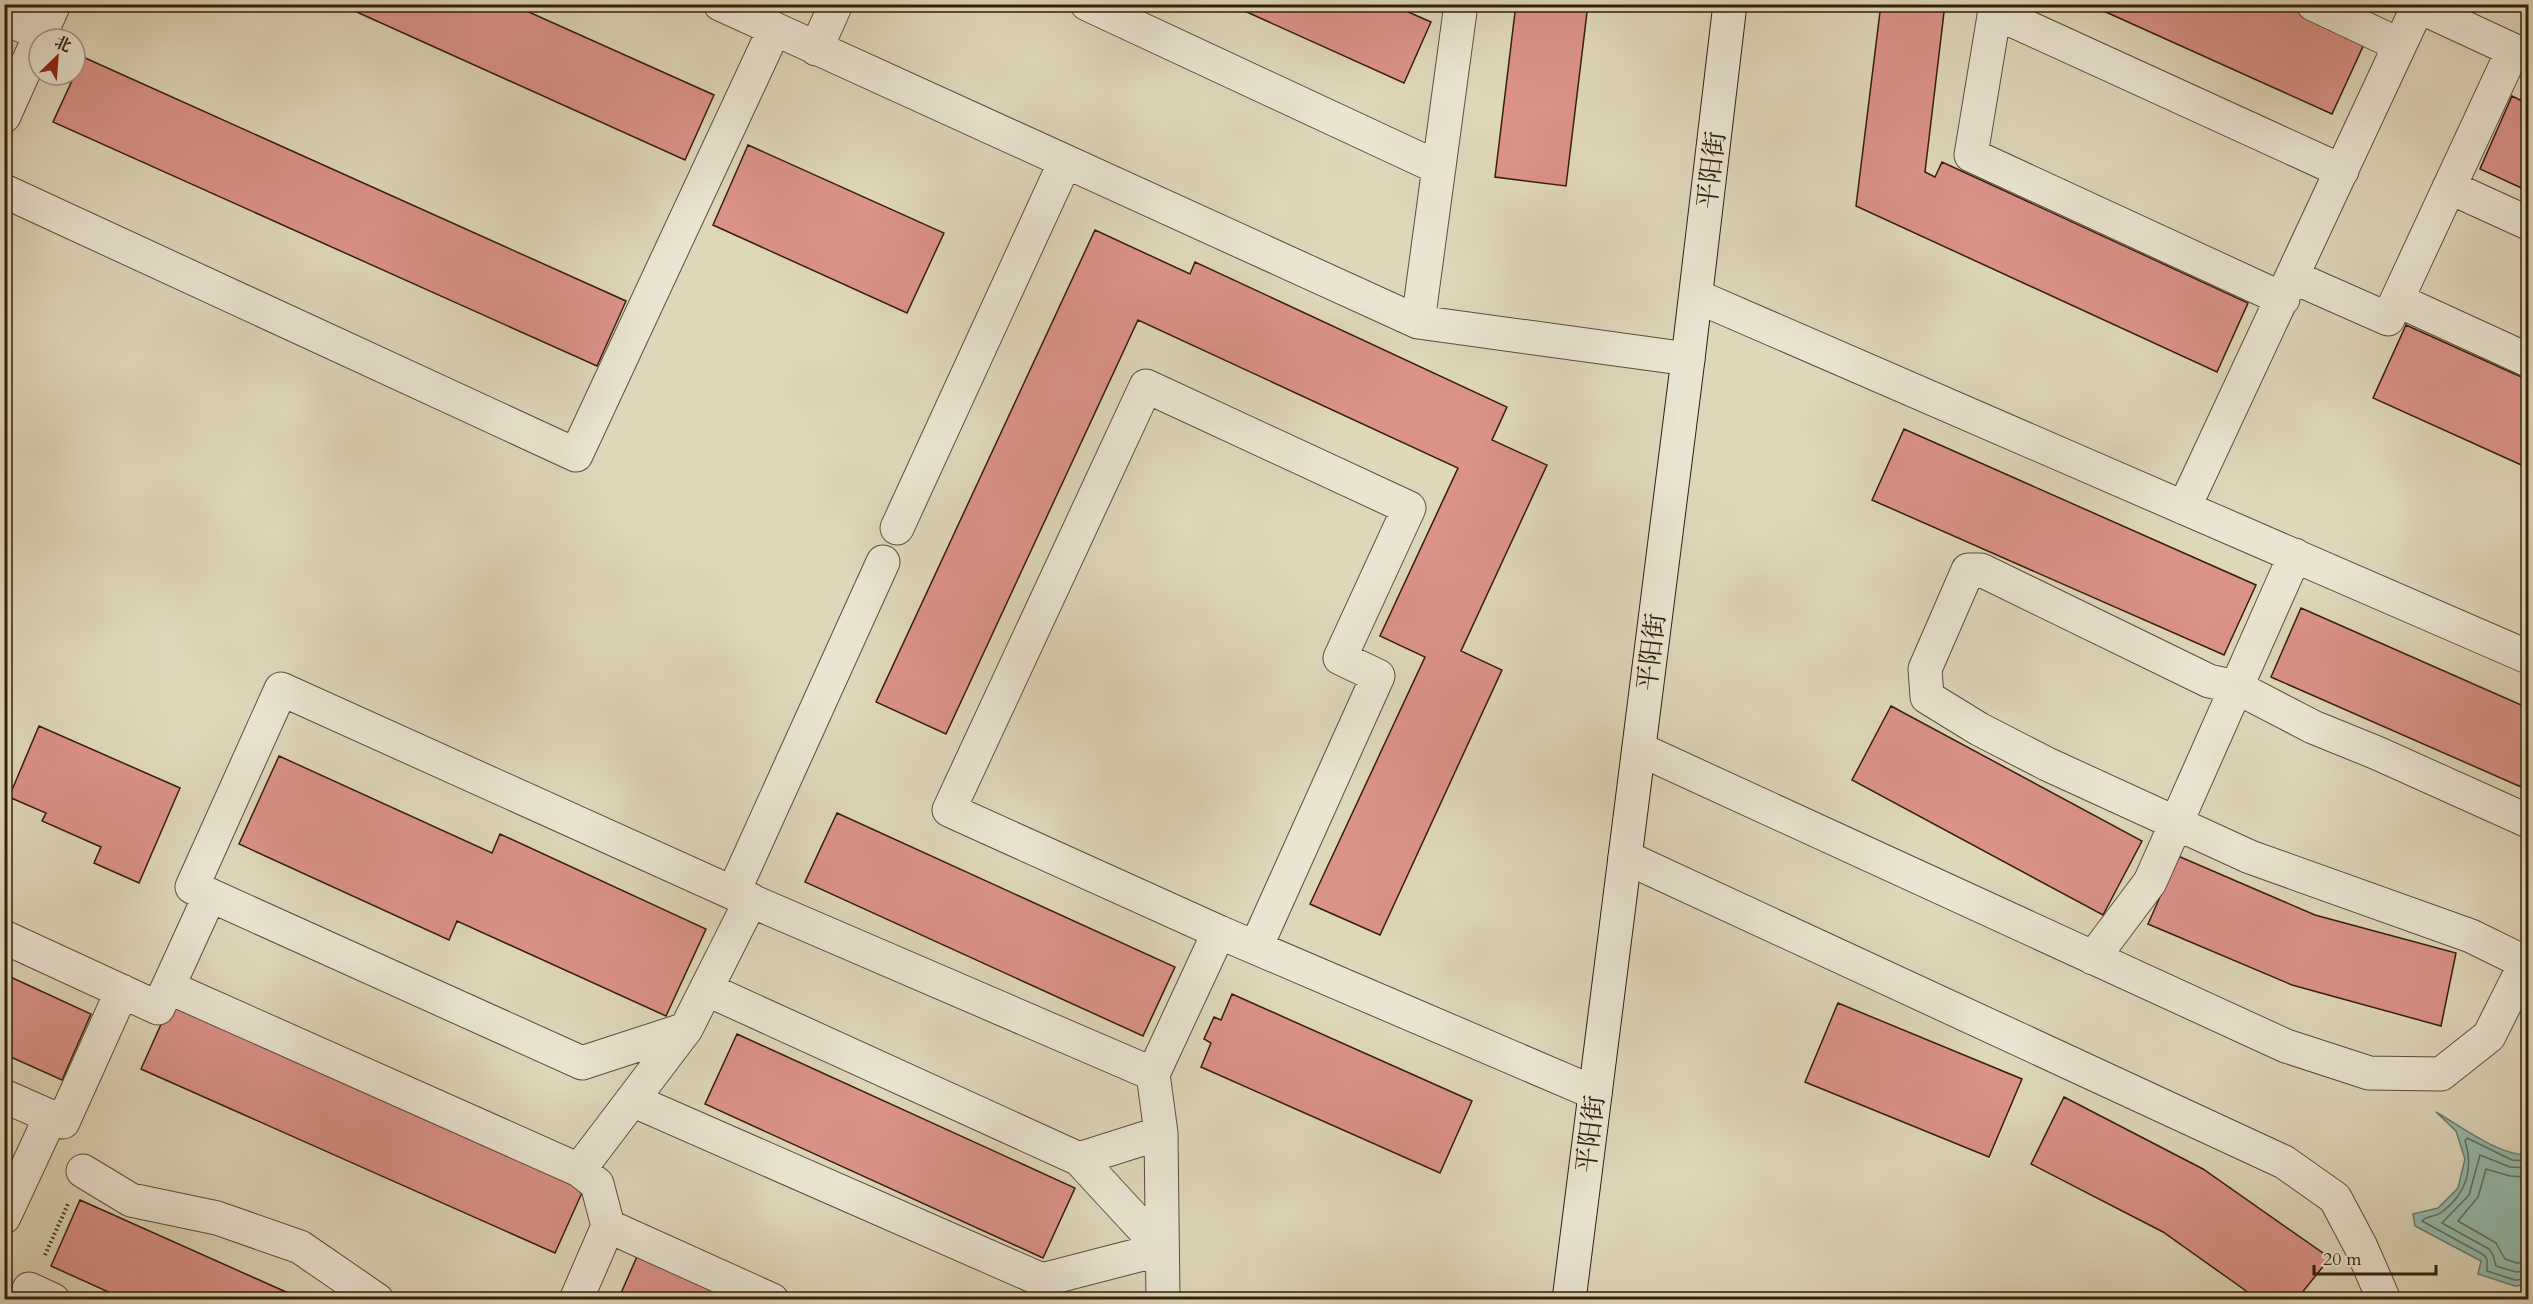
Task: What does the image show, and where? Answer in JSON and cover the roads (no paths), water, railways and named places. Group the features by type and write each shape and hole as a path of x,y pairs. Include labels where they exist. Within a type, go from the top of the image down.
{"street":[{"path":"44,27 54,4"},
{"path":"720,4 1418,322 1688,359"},
{"path":"816,49 836,4"},
{"path":"1087,4 1439,168"},
{"name":"平阳街","path":"1569,1299 1696,296 1730,4"},
{"path":"2313,4 2400,45"},
{"path":"2184,508 2288,288 2419,5 2521,53 2450,187 2388,319 2288,288 1971,155 1995,8 2342,171"},
{"path":"1418,322 1439,168 1451,8"},
{"path":"4,18 27,28"},
{"path":"4,191 576,455 774,30"},
{"path":"4,116 27,65"},
{"path":"897,528 1065,162"},
{"path":"2450,187 2529,223"},
{"path":"1696,296 2529,657"},
{"path":"2397,300 2529,360"},
{"path":"1256,947 1378,676 1340,658 1409,508 1146,387 949,810 1219,933 1595,1093"},
{"path":"2093,958 2150,882 2295,555"},
{"path":"579,1170 686,1029 706,989 742,897 883,562"},
{"path":"1639,749 2286,1046 2369,1073 2441,1074 2489,1036 2527,960 2471,936 2250,857 2047,764 1979,729 1927,697 1925,669 1968,570 1981,570 2209,681 2236,687 2313,728 2377,753 2529,821"},
{"path":"686,1029 582,1063 192,887 281,689 742,897 1153,1074"},
{"path":"1625,857 2284,1162 2335,1198 2361,1247 2384,1299"},
{"path":"4,937 158,1008 210,895"},
{"path":"1162,1299 1161,1133 1153,1074 1219,933"},
{"path":"168,987 579,1170 597,1184 608,1226 576,1299"},
{"path":"706,989 1079,1159 1162,1249"},
{"path":"4,1096 63,1122 122,991"},
{"path":"632,1100 1041,1280 1162,1249"},
{"path":"4,1217 51,1116"},
{"path":"1079,1159 1161,1133"},
{"path":"83,1171 131,1200 217,1218 300,1247 377,1299"},
{"path":"608,1226 772,1299"}],"water":[{"path":"2436,1112 2493,1145 2516,1154 2528,1155 2528,1285 2515,1286 2478,1274 2481,1261 2415,1226 2413,1214 2438,1208 2458,1188 2465,1159 2456,1131"}]}
